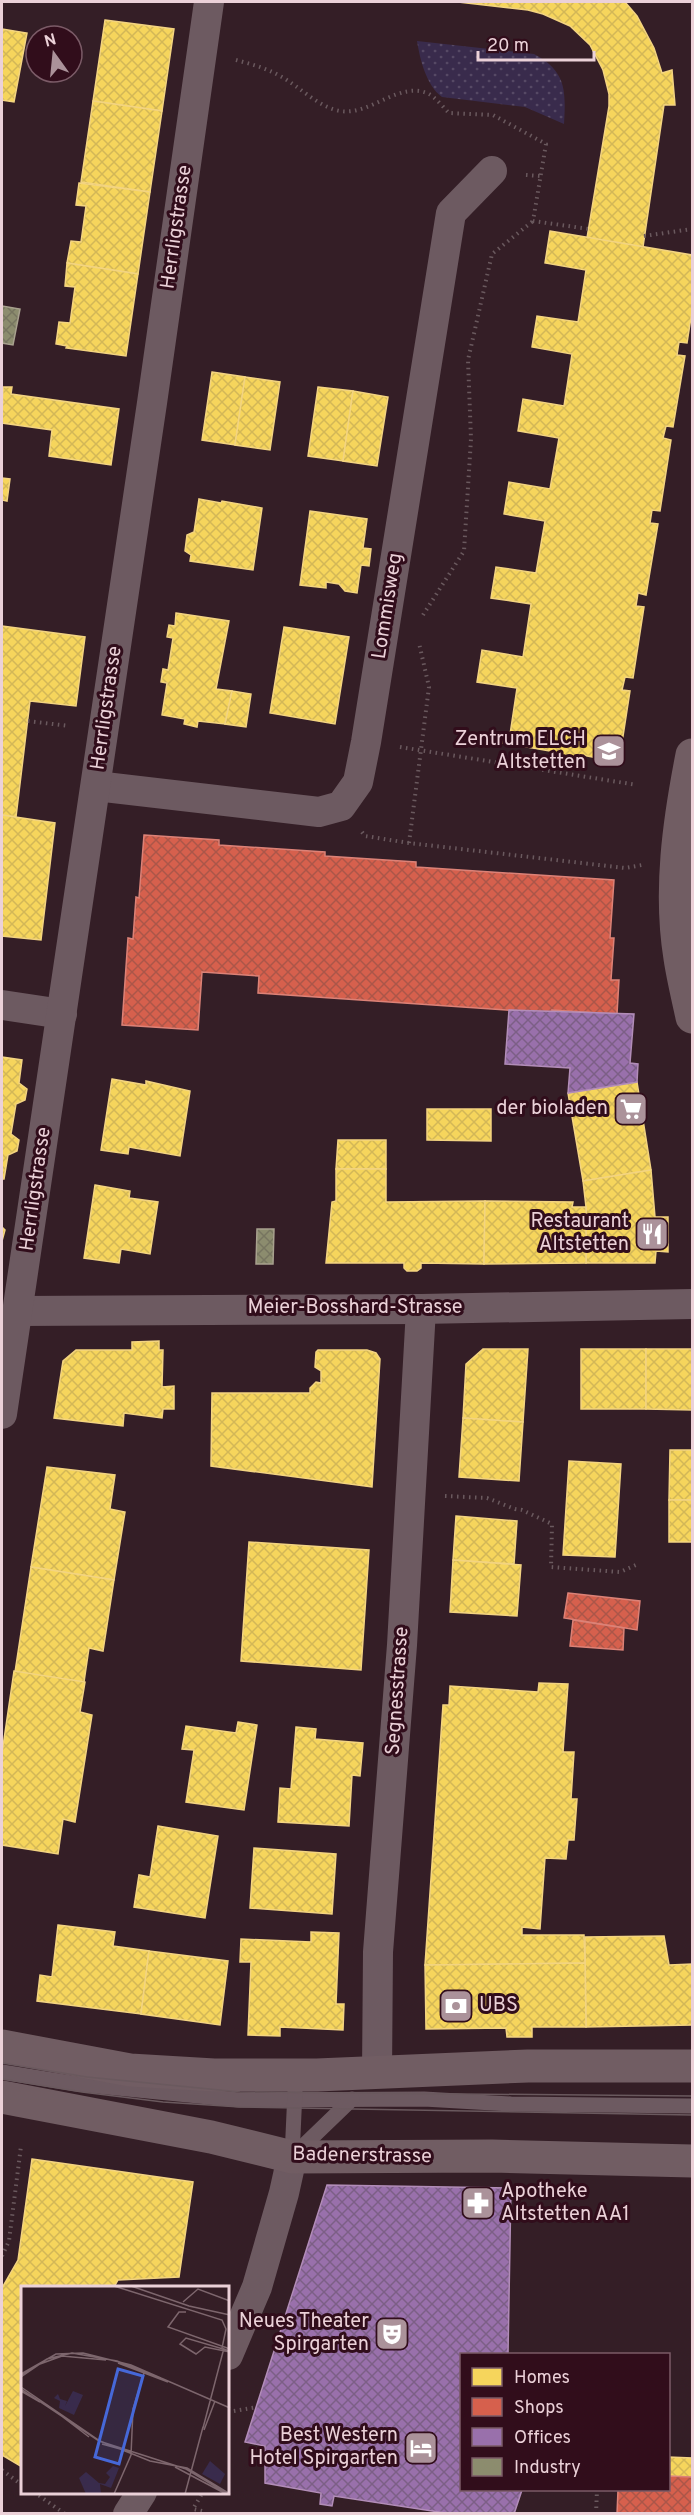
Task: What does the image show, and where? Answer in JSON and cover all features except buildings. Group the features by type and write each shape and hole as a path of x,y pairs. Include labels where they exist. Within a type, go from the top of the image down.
{"street":[{"name":"Herrligstrasse","path":"2,1414 96,786 209,2"},
{"name":"Lommisweg","path":"341,806 358,782 366,742 451,213 492,171"},
{"path":"693,755 686,837 676,861 676,907 680,957 693,1017"},
{"path":"96,786 319,812 341,806"},
{"path":"2,1005 62,1014"},
{"name":"Meier-Bosshard-Strasse","path":"18,1311 421,1309 693,1304"},
{"name":"Segnesstrasse","path":"377,2073 378,1952 402,1645 421,1309"},
{"path":"2,2046 129,2070 214,2075 295,2088 377,2073 528,2066 693,2066"},
{"name":"Badenerstrasse","path":"2,2097 211,2137 292,2157 492,2157 693,2161"},
{"path":"230,2350 257,2287 292,2157"},
{"path":"129,2514 141,2494"}],"lane":[{"path":"2,2072 77,2084 165,2094 295,2088 350,2101 424,2099 511,2104 693,2106"},
{"path":"292,2157 377,2073 424,2099"},
{"path":"292,2157 295,2088"}],"path":[{"path":"232,59 259,66 280,76 338,111 354,111 406,92 418,91 431,95 450,113 493,115 546,144 532,221 492,254 468,360 471,439 464,551 422,618"},
{"path":"532,221 589,229"},
{"path":"644,236 693,229"},
{"path":"409,843 429,687 419,647 420,637"},
{"path":"28,721 80,728"},
{"path":"366,742 637,785"},
{"path":"341,806 365,836 625,868"},
{"path":"438,1495 487,1498 522,1510 552,1524 551,1567 620,1572 636,1565"},
{"path":"2,2256 9,2241 21,2146"},
{"path":"230,2412 257,2407"},
{"path":"2,2470 21,2484"},
{"path":"596,2514 597,2491"},
{"path":"35,2494 65,2514"},
{"path":"202,2494 193,2509 202,2511"}],"shaded area":[{"path":"417,41 534,54 545,60 562,83 565,101 564,124 525,107 442,97 428,79"}],"tram line":[{"path":"2,2063 87,2077 240,2092 692,2096"},
{"path":"2,2079 163,2102 240,2107 692,2115"}],"place":[{"name":"Zentrum ELCH Altstetten","path":"609,751"},
{"name":"der bioladen","path":"631,1109"},
{"name":"Restaurant Altstetten","path":"652,1234"},
{"name":"UBS","path":"456,2006"},
{"name":"Apotheke Altstetten AA1","path":"478,2203"},
{"name":"Neues Theater Spirgarten","path":"392,2334"},
{"name":"Best Western Hotel Spirgarten","path":"421,2448"}]}
